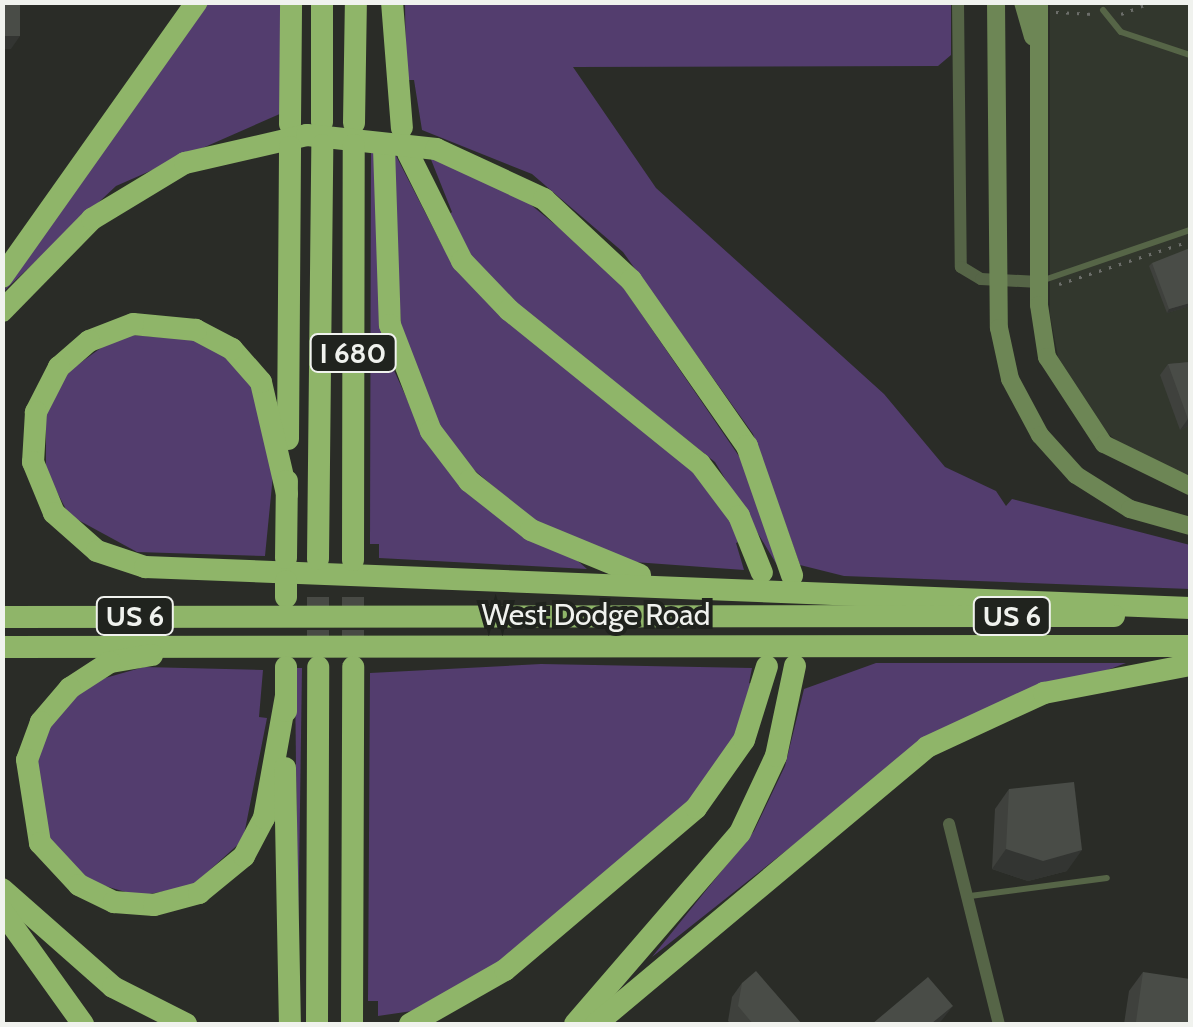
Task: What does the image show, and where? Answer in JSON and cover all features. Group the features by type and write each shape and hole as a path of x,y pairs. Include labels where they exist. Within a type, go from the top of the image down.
{"highway":[{"path":"2,277 197,2"},
{"path":"286,579 291,2"},
{"name":"I 680","path":"318,579 322,2"},
{"name":"I 680","path":"353,580 356,2"},
{"path":"389,2 390,326 416,404 449,458 498,506 564,548 624,571 712,586"},
{"path":"2,311 114,202 185,164 246,145 353,134 436,148 544,199 632,280 747,446 792,575"},
{"path":"408,153 462,261 509,310 700,464 739,516 762,574"},
{"path":"287,494 260,382 232,349 196,330 154,322 113,330 72,352 41,399 33,462 66,528 145,567 830,589 1190,608"},
{"name":"West Dodge Road","path":"8,617 413,613 1190,616"},
{"path":"210,644 110,662 70,688 41,722 27,760 28,810 51,860 79,886 114,902 154,905 232,870 264,818 286,696"},
{"name":"West Dodge Road","path":"2,647 1190,646"},
{"path":"596,1024 927,747 1062,688 1190,665"},
{"path":"417,1022 505,970 696,808 744,740 767,666"},
{"path":"575,1024 740,833 776,756 795,666"},
{"path":"286,667 290,1024"},
{"path":"317,1024 318,667"},
{"path":"352,1024 353,667"},
{"path":"2,889 113,987 186,1024"},
{"path":"2,911 83,1024"}],"main road":[{"path":"996,2 999,280 1004,364 1054,454 1105,496 1190,526"},
{"path":"1023,2 1040,61"},
{"path":"1045,7 1040,61 1038,282 1047,357 1083,421 1130,464 1190,486"}],"street":[{"path":"958,2 959,256 965,273 1038,282"},
{"path":"949,824 999,1024"}],"lane":[{"path":"1105,13 1121,32 1190,55"},
{"path":"1038,282 1190,230"},
{"path":"967,896 1107,878"}],"path":[{"path":"1045,7 1105,13 1152,2"},
{"path":"1059,288 1190,241"}],"shaded area":[{"path":"206,3 283,3 282,113 116,186 3,292"},
{"path":"405,3 951,3 951,55 938,66 573,67 656,188 884,394 945,467 996,491 1006,506 1012,499 1190,545 1190,589 844,576 800,565 753,434 623,252 532,174 422,130 414,80 406,80"},
{"path":"1050,3 1190,3 1190,478 1131,453 1099,426 1058,357 1050,315"},
{"path":"371,146 379,147 392,366 417,421 587,569 379,558 379,544 370,544"},
{"path":"392,148 443,247 684,454 746,539 736,543 744,570 634,562 533,521 472,468 440,427 401,330"},
{"path":"430,157 525,200 612,271 745,465 780,570 715,462 520,307 472,258 445,218 452,212"},
{"path":"120,334 209,341 259,390 273,475 265,556 137,552 69,515 46,471 46,415 65,374"},
{"path":"876,663 1126,663 931,736 652,957 754,831 785,766 804,689"},
{"path":"541,664 752,668 749,683 759,686 713,782 491,970 412,1011 378,1016 378,1001 368,1001 370,673"},
{"path":"144,667 263,670 259,717 267,718 243,840 192,886 139,896 85,880 43,835 31,767 50,719 91,682"},
{"path":"296,668 302,668 298,944 295,676"}],"building":[{"path":"2,2 20,2 20,36 2,36"},
{"path":"1190,248 1190,303 1169,309 1152,263"},
{"path":"1190,362 1190,418 1188,419 1168,364"},
{"path":"1074,782 1082,850 1043,861 1006,849 1009,789"},
{"path":"756,971 802,1024 753,1024 738,1006 742,983"},
{"path":"1143,972 1190,979 1190,1024 1136,1022"},
{"path":"928,977 953,1006 931,1024 872,1024"}],"tunnel":[{"path":"318,597 318,663"},
{"path":"353,597 353,664"}]}
